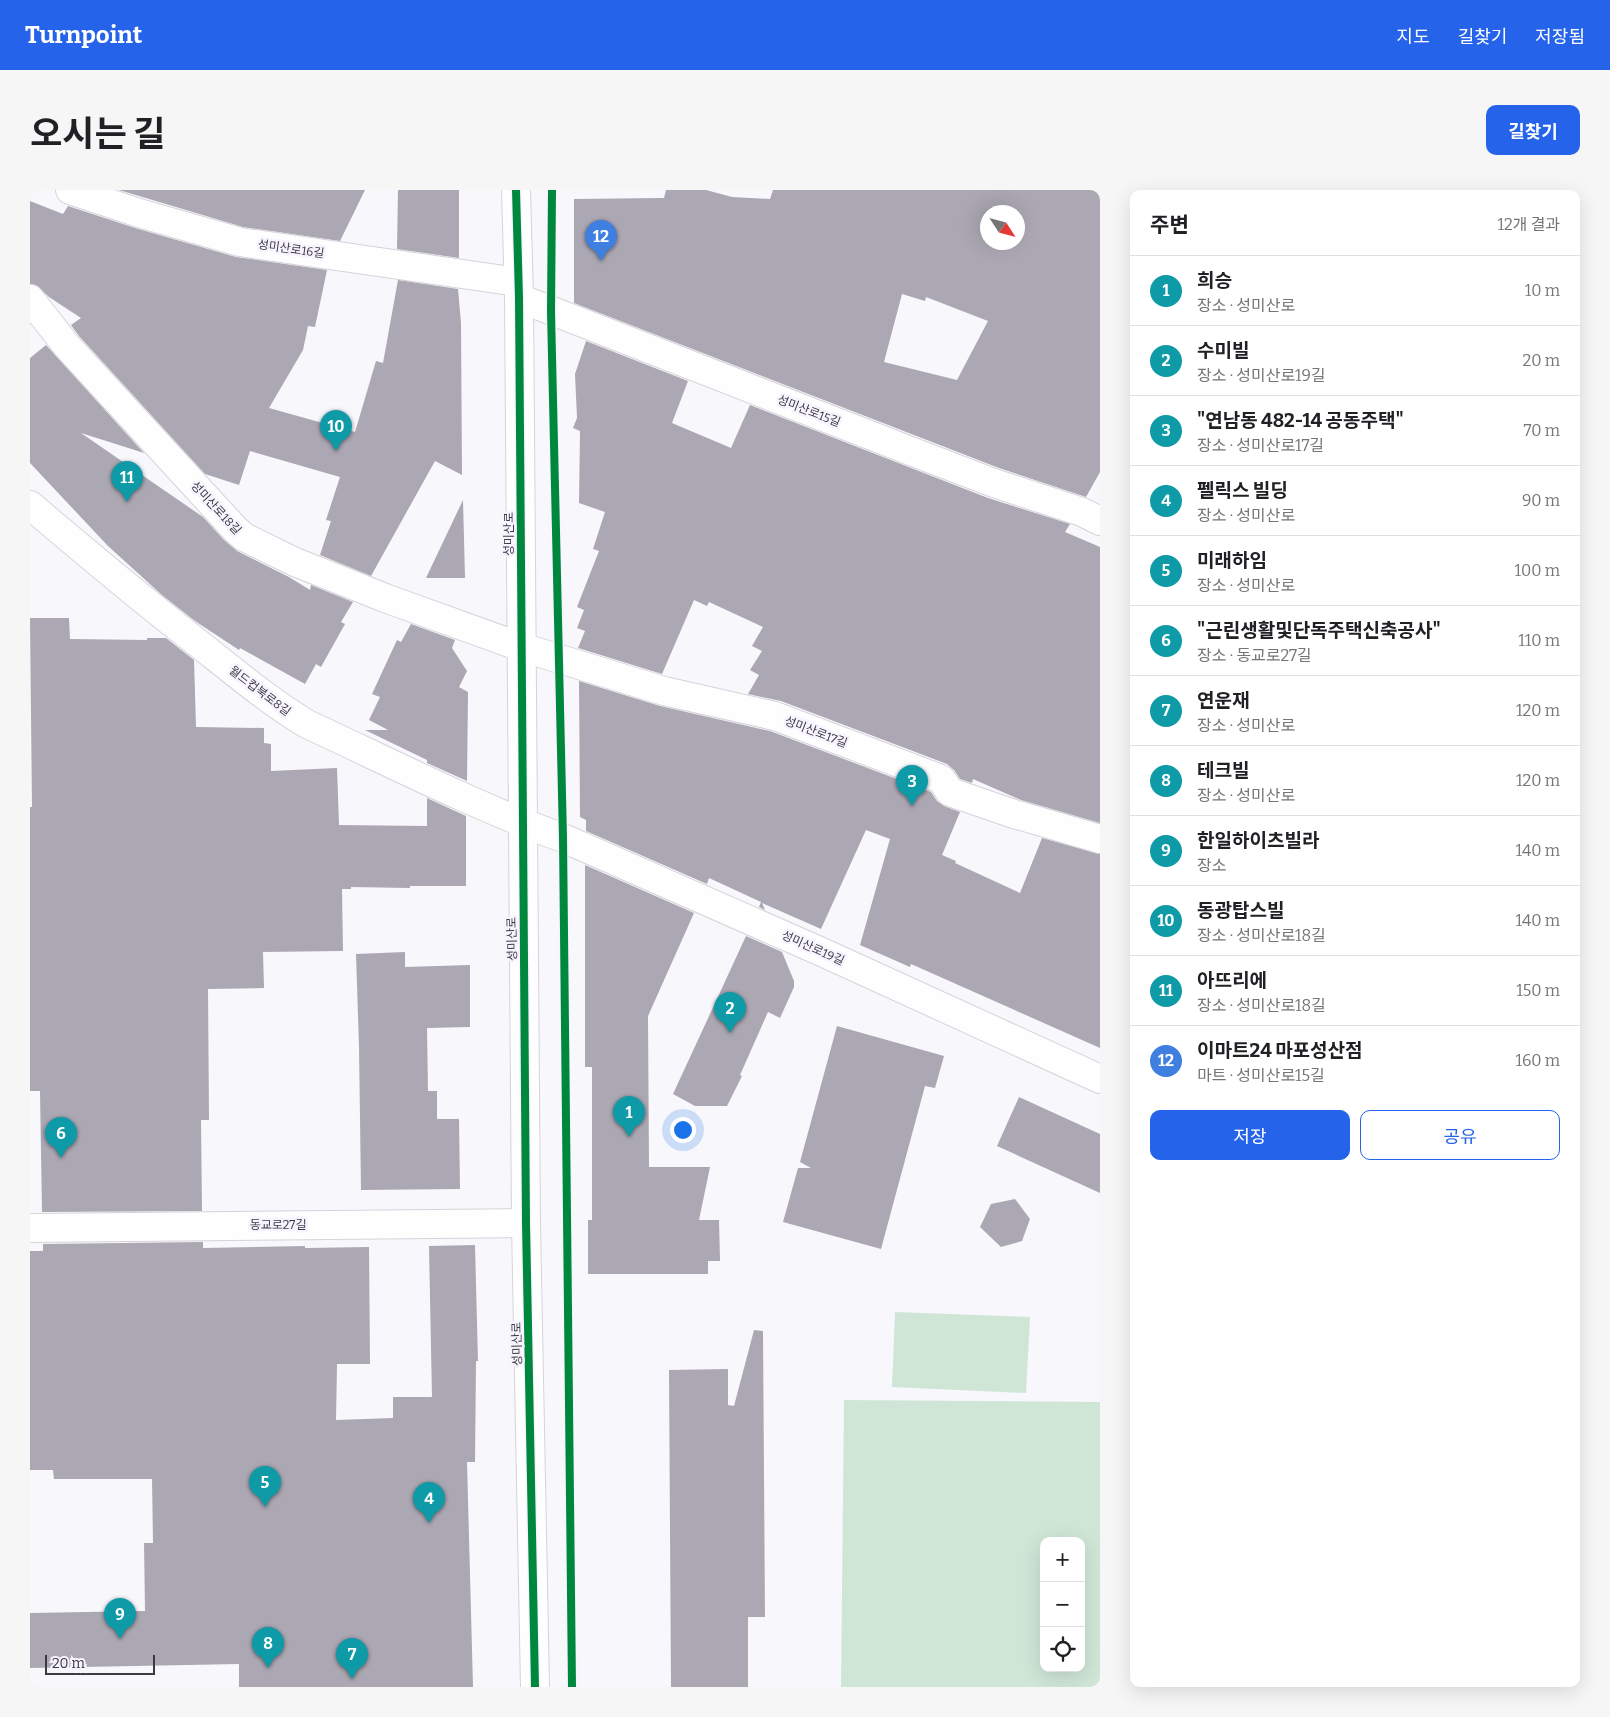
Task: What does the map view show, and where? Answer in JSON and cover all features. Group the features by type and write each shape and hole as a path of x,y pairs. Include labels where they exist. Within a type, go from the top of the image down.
{"street":[{"name":"성미산로16길","path":"70,190 139,213 240,242 519,290"},
{"name":"성미산로","path":"516,190 519,290 526,1223 535,1687"},
{"name":"성미산로15길","path":"519,290 926,458 1082,512 1100,521"},
{"name":"성미산로18길","path":"30,300 74,353 244,537 304,566 385,598 521,647"},
{"name":"월드컵북로8길","path":"30,505 102,568 284,710 307,724 522,824"},
{"name":"성미산로17길","path":"521,647 664,691 775,716 941,779 950,792 1011,813 1100,839"},
{"name":"성미산로19길","path":"522,824 562,838 824,953 1100,1079"},
{"name":"동교로27길","path":"30,1228 526,1223"}],"green space":[{"path":"895,1312 1030,1317 1026,1393 892,1387"},
{"path":"844,1400 1100,1402 1100,1687 841,1687"}],"building":[{"path":"119,190 365,190 340,241 243,227"},
{"path":"398,190 459,190 459,258 397,249"},
{"path":"666,190 706,190 732,197 770,199 773,190 1100,190 1100,472 1086,497 999,468 574,303 574,199 664,198","holes":["902,294 925,301 926,297 988,321 957,380 884,362"]},
{"path":"30,201 63,214 68,206 135,228 236,257 327,270 315,327 308,326 303,350 269,408 355,432 376,361 383,363 398,280 458,289 461,323 462,475 435,461 371,576 320,555 331,521 326,520 340,477 250,451 239,485 205,474 79,336 71,325 81,318 49,297 36,285 30,284"},
{"path":"586,341 688,381 672,423 731,448 750,405 988,498 1070,524 1065,532 1100,547 1100,823 1021,800 973,779 972,783 960,779 947,764 781,701 748,694 759,675 750,670 762,651 752,646 763,627 709,602 707,606 694,600 662,674 578,648 585,631 577,628 584,610 577,607 599,551 593,549 605,512 579,503 580,431 573,428 577,418 575,374"},
{"path":"46,345 144,453 81,433 203,517 237,551 289,577 310,590 311,585 353,602 341,622 345,624 321,667 316,664 305,684 240,648 239,650 195,621 162,595 108,546 30,463 30,358"},
{"path":"463,500 465,578 426,578"},
{"path":"30,618 69,618 70,639 147,640 147,638 166,638 194,660 196,727 264,728 264,743 271,744 271,771 337,768 339,825 427,826 427,798 466,816 466,886 410,886 410,888 351,887 351,889 342,889 343,951 263,952 264,988 208,989 209,1120 201,1120 202,1211 42,1212 40,1091 30,1091 30,807 32,807"},
{"path":"411,624 455,640 452,648 467,671 459,687 468,692 467,781 427,763 427,760 365,730 388,730 369,720 380,697 372,694 397,640 401,642"},
{"path":"579,681 660,706 770,731 931,792 937,801 944,806 960,812 942,855 1020,893 1042,838 1100,854 1100,1048 911,964 910,967 860,945 890,839 866,830 821,929 762,903 765,910 759,907 761,902 709,878 707,884 586,831 586,820 580,817"},
{"path":"585,865 694,913 648,1016 649,1167 710,1167 699,1220 719,1220 720,1261 708,1261 708,1274 588,1274 588,1220 592,1220 592,1067 585,1067"},
{"path":"746,936 782,952 794,981 794,987 780,1018 768,1012 740,1075 742,1076 727,1106 695,1106 673,1094"},
{"path":"405,952 405,967 470,965 470,1027 427,1028 428,1091 437,1091 437,1119 459,1119 460,1189 361,1190 356,954"},
{"path":"837,1026 944,1056 935,1088 925,1086 881,1249 783,1222 798,1168 811,1168 800,1162"},
{"path":"1019,1097 1100,1134 1100,1193 997,1146"},
{"path":"1015,1199 1030,1219 1022,1241 1001,1247 980,1227 991,1204"},
{"path":"203,1242 203,1248 369,1247 370,1364 337,1364 336,1420 393,1418 393,1397 432,1397 429,1246 475,1245 478,1361 476,1361 475,1462 467,1462 473,1687 239,1687 239,1664 30,1668 30,1613 145,1611 144,1543 153,1543 152,1479 54,1479 53,1470 30,1470 30,1251 43,1251 43,1244"},
{"path":"754,1330 763,1331 765,1617 748,1617 748,1687 671,1687 669,1370 728,1369 728,1405 734,1406"}],"cycle path":[{"path":"516,190 519,298 526,1223 535,1687"},
{"path":"552,190 551,312 563,838 572,1687"}],"place":[{"name":"이마트24 마포성산점","path":"601,261"},
{"name":"동광탑스빌","path":"336,451"},
{"name":"아뜨리에","path":"127,502"},
{"name":"\"연남동 482-14 공동주택\"","path":"912,806"},
{"name":"수미빌","path":"730,1033"},
{"name":"희승","path":"629,1137"},
{"name":"\"근린생활및단독주택신축공사\"","path":"61,1158"},
{"name":"미래하임","path":"265,1507"},
{"name":"펠릭스 빌딩","path":"429,1523"},
{"name":"한일하이츠빌라","path":"120,1639"},
{"name":"테크빌","path":"268,1668"},
{"name":"연운재","path":"352,1679"}]}
